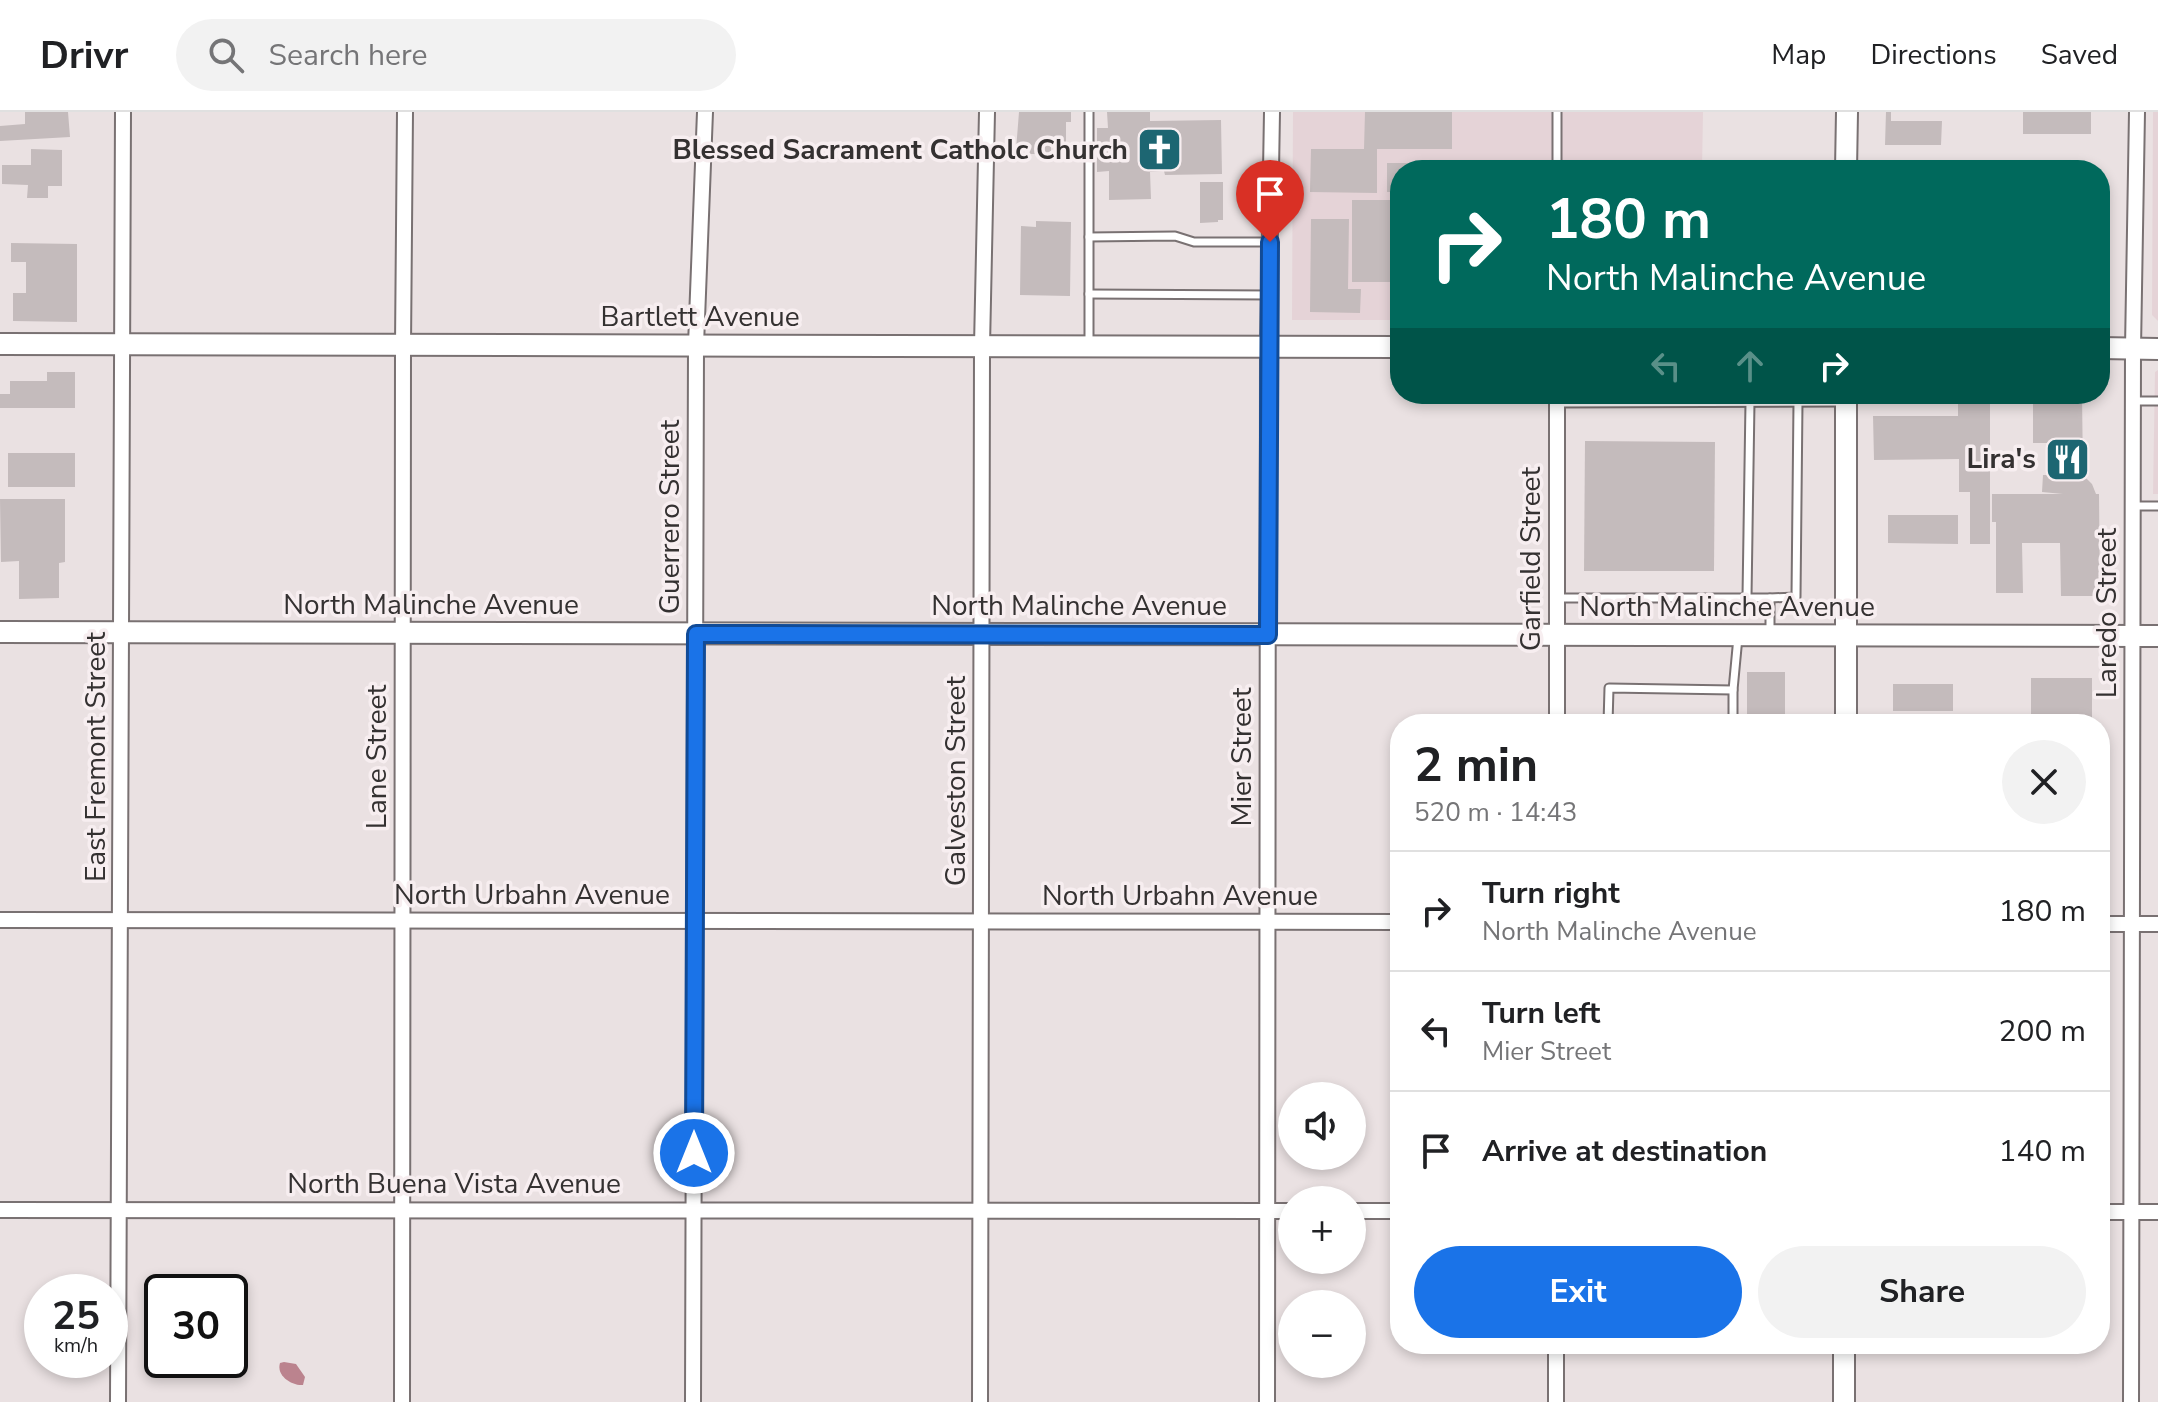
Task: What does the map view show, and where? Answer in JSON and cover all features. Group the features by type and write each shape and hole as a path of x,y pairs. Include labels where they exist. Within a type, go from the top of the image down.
{"main road":[{"path":"1846,160 1847,112"},
{"name":"Bartlett Avenue","path":"0,344 1390,347"},
{"path":"2110,348 2158,349"},
{"path":"1846,404 1846,714"},
{"name":"North Malinche Avenue","path":"0,632 2158,636"},
{"path":"1844,1354 1844,1402"}],"street":[{"name":"East Fremont Street","path":"118,1402 123,112"},
{"name":"Lane Street","path":"402,1402 405,112"},
{"name":"Guerrero Street","path":"693,1402 696,345 705,112"},
{"name":"Galveston Street","path":"980,1402 982,346 987,112"},
{"name":"Mier Street","path":"1267,1402 1268,347 1272,112"},
{"name":"Laredo Street","path":"2131,1402 2133,348 2137,112"},
{"name":"Garfield Street","path":"1557,404 1557,714"},
{"name":"North Urbahn Avenue","path":"0,920 1390,922"},
{"path":"2110,924 2158,924"},
{"name":"North Buena Vista Avenue","path":"0,1210 1278,1211"},
{"path":"1366,1211 1390,1211"},
{"path":"2110,1212 2158,1212"},
{"path":"1556,1354 1556,1402"}],"lane":[{"path":"1089,112 1089,346"},
{"path":"1557,112 1557,160"},
{"path":"1089,237 1175,236 1194,242 1270,242"},
{"path":"1089,294 1269,295"},
{"path":"2133,401 2158,401"},
{"path":"1747,597 1750,404"},
{"path":"1556,598 1796,597 1798,404"},
{"path":"2133,506 2158,506"},
{"path":"1770,598 1770,635"},
{"path":"1733,714 1738,635"},
{"path":"1608,714 1609,688 1733,690"}],"shaded area":[{"path":"1293,112 1703,112 1702,160 1390,160 1390,320 1292,320"},
{"path":"2153,112 2158,112 2158,321 2152,315"},
{"path":"2158,370 2158,494 2153,494 2155,372"},
{"path":"280,1363 296,1364 305,1377 303,1385 290,1382 283,1376 279,1368"}],"building":[{"path":"25,112 68,112 70,137 0,141 0,126 25,124"},
{"path":"1019,112 1071,112 1071,122 1066,122 1066,142 1051,142 1051,154 1029,154 1030,150 1016,150"},
{"name":"Blessed Sacrament Catholc Church","path":"1107,112 1150,112 1150,121 1221,120 1222,174 1165,175 1164,171 1150,172 1151,199 1109,200 1109,171 1097,172 1097,128 1108,128"},
{"path":"1365,112 1452,112 1452,149 1377,149 1377,193 1310,192 1311,149 1364,149"},
{"path":"1886,112 1891,112 1891,121 1942,121 1941,145 1885,145"},
{"path":"2023,112 2091,112 2091,134 2023,134"},
{"path":"31,149 62,150 62,186 48,186 48,198 27,198 28,185 2,184 2,165 31,165"},
{"path":"1387,163 1390,163 1390,192 1387,192"},
{"path":"1200,182 1223,182 1223,220 1200,223"},
{"path":"1352,200 1390,200 1390,282 1352,282"},
{"path":"1311,219 1349,219 1348,289 1361,289 1360,313 1310,312"},
{"path":"1036,221 1071,222 1070,296 1020,295 1021,226 1036,227"},
{"path":"11,243 77,244 77,322 13,321 13,293 26,293 26,262 11,262"},
{"path":"47,372 75,372 75,408 0,408 0,394 10,394 10,381 47,381"},
{"path":"1958,404 1990,404 1990,544 1970,544 1970,492 1959,492 1959,459 1874,460 1873,416 1958,416"},
{"path":"2033,404 2082,404 2083,475 2099,494 2100,596 2061,596 2060,543 2022,543 2023,593 1996,593 1996,522 1992,522 1992,494 2063,494 2042,492 2043,475 2051,475 2051,443 2033,443"},
{"path":"1585,441 1715,442 1714,571 1584,571"},
{"path":"8,453 75,453 75,487 8,487"},
{"path":"0,499 65,499 65,562 59,563 59,598 19,599 19,561 1,562"},
{"path":"1888,515 1958,515 1958,544 1888,543"},
{"path":"1747,672 1785,672 1785,714 1747,714"},
{"path":"2031,678 2092,678 2092,714 2031,714"},
{"path":"1893,684 1953,684 1953,711 1893,711"}],"place":[{"name":"Blessed Sacrament Catholc Church","path":"1159,150"},
{"name":"Lira's","path":"2067,459"}],"route":[{"path":"694,1153 696,634 1268,635 1270,242"}]}
